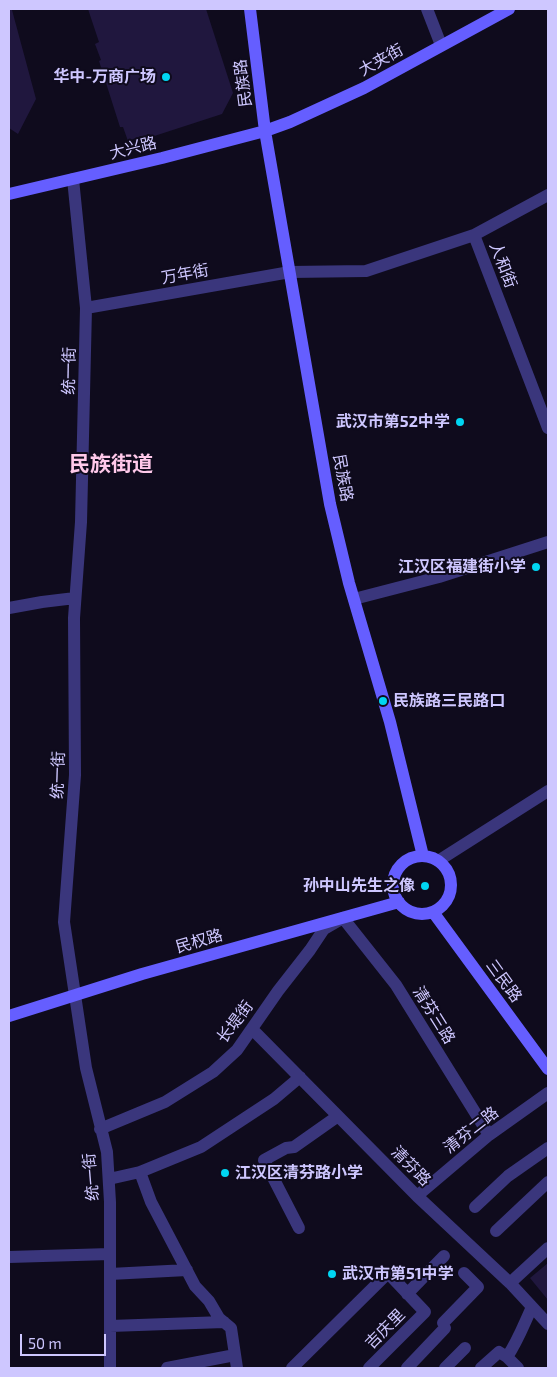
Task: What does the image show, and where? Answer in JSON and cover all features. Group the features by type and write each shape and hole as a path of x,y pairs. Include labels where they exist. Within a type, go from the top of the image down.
{"street":[{"name":"民族路","path":"250,9 265,131 330,504 354,599 390,722 423,856"},
{"path":"427,9 441,45"},
{"name":"大夹街","path":"265,131 290,122 364,88 509,9"},
{"name":"大兴路","path":"9,194 265,131"},
{"name":"统一街","path":"73,179 86,308 81,512 74,618 76,775 64,922 86,1068 107,1152 110,1254 110,1368"},
{"path":"474,235 548,195"},
{"name":"人和街","path":"290,272 366,271 474,235 548,428"},
{"name":"万年街","path":"86,308 290,272"},
{"path":"354,599 439,577 548,542"},
{"path":"9,608 75,598"},
{"path":"438,861 548,791"},
{"path":"423,856 438,861 445,868 450,878 450,887 445,901 433,912 416,914 404,908 395,896 392,886 394,876 402,863 411,858 423,856"},
{"name":"民权路","path":"9,1016 399,902"},
{"name":"三民路","path":"433,912 548,1069"},
{"name":"长堤街","path":"100,1129 165,1102 212,1072 237,1050 278,990 324,929 343,918"},
{"name":"清芬三路","path":"343,918 396,985 489,1135"},
{"name":"清芬路","path":"252,1029 417,1196 510,1283 548,1324"},
{"path":"108,1179 140,1172 201,1146 274,1099 300,1077"},
{"name":"清芬二路","path":"417,1196 489,1135 548,1093"},
{"path":"299,1228 264,1160 286,1148 294,1147 338,1116"},
{"path":"474,1208 508,1176 548,1150"},
{"path":"140,1172 151,1202 195,1286 209,1301 219,1318 231,1328 236,1362 167,1368"},
{"path":"496,1231 548,1182"},
{"path":"510,1283 548,1248"},
{"path":"9,1257 110,1254"},
{"path":"292,1368 388,1273 407,1294 444,1256"},
{"path":"110,1274 186,1270"},
{"path":"407,1368 478,1287 464,1272"},
{"name":"吉庆里","path":"369,1368 425,1312 407,1294"},
{"path":"507,1357 518,1342 532,1307"},
{"path":"110,1326 224,1322"},
{"path":"445,1368 465,1348"},
{"path":"481,1368 499,1352 518,1368"}],"building":[{"name":"华中-万商广场","path":"88,9 206,9 233,93 222,114 142,140 141,136 128,141 123,127 120,127 99,61 101,60 95,44 99,42"},
{"path":"9,10 12,10 36,99 18,134 9,128"},
{"path":"548,1263 548,1300 530,1278"}],"place":[{"name":"华中-万商广场","path":"166,77"},
{"name":"武汉市第52中学","path":"460,422"},
{"name":"江汉区福建街小学","path":"536,567"},
{"name":"民族路三民路口","path":"383,701"},
{"name":"孙中山先生之像","path":"425,886"},
{"name":"江汉区清芬路小学","path":"225,1173"},
{"name":"武汉市第51中学","path":"332,1274"}],"district":[{"name":"民族街道","path":"111,464"}]}
